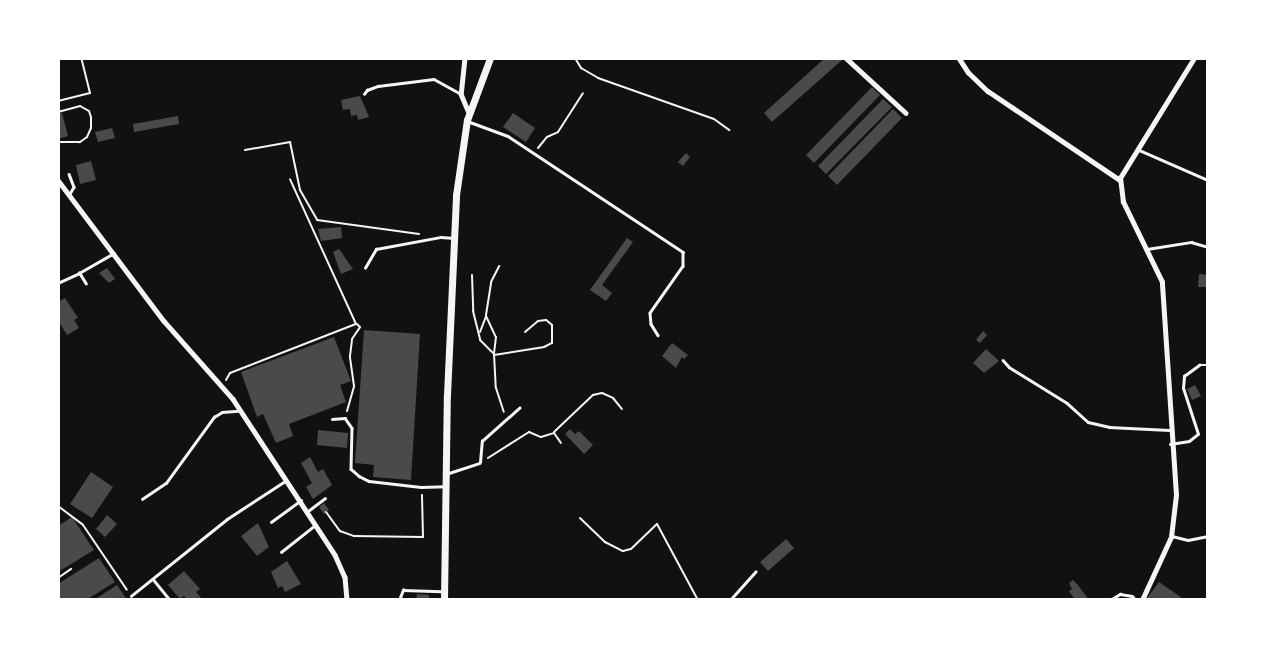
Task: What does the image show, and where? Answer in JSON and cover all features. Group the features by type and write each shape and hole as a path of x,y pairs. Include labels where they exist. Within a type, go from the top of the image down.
{"main road":[{"path":"442,600 454,238 460,153 468,117 489,58"}],"street":[{"path":"465,58 461,94 468,117"},
{"path":"846,58 906,113"},
{"path":"959,58 968,72 988,91 1120,180"},
{"path":"1142,600 1172,536 1176,495 1169,430 1161,282 1123,202 1120,180 1136,149 1194,58"},
{"path":"58,180 164,321 242,411 317,524 345,577 347,600"}],"lane":[{"path":"364,94 378,86 434,79 461,94"},
{"path":"468,117 508,136 683,252 683,265 650,313 649,317 658,335"},
{"path":"1136,149 1208,180"},
{"path":"69,174 75,187 70,194"},
{"path":"365,268 376,249 425,239 454,238"},
{"path":"1147,249 1191,242 1208,247"},
{"path":"58,283 114,253"},
{"path":"79,273 86,284"},
{"path":"1003,360 1067,403 1088,422 1109,427 1169,430"},
{"path":"1170,444 1189,441 1198,434 1183,388 1184,376 1199,365 1208,365"},
{"path":"445,473 463,470 481,462 482,442 519,408"},
{"path":"142,499 166,483 214,417 232,410 242,411"},
{"path":"332,419 345,418 352,428 351,468 359,476 369,481 421,487 445,486"},
{"path":"131,596 227,519 287,480"},
{"path":"308,511 325,498"},
{"path":"271,522 301,500"},
{"path":"281,552 317,524"},
{"path":"1172,536 1188,540 1208,536"},
{"path":"730,600 755,572"},
{"path":"153,579 170,600"},
{"path":"399,600 403,590 442,591"},
{"path":"1110,600 1120,594 1132,596 1136,600"}],"path":[{"path":"58,101 90,93 81,58"},
{"path":"575,58 581,68 598,78 702,114 729,130"},
{"path":"534,155 547,137 558,132 583,93"},
{"path":"58,112 80,106 89,111 92,117 87,137 80,142 58,142"},
{"path":"245,150 290,142 300,190 317,220 419,233 425,239"},
{"path":"290,179 356,324 360,327 352,340 350,356 354,386 345,418"},
{"path":"479,335 486,316 491,282 499,266"},
{"path":"472,275 473,311 479,335 494,355"},
{"path":"486,316 496,337 496,388 506,420"},
{"path":"494,355 499,352 544,347 552,343 552,325 546,320 538,321 525,332"},
{"path":"224,388 230,373 356,324"},
{"path":"481,462 529,432 541,437 554,433 593,395 602,393 613,398 622,408"},
{"path":"554,433 561,443"},
{"path":"326,512 340,531 354,536 423,537 421,487"},
{"path":"58,506 83,525 131,596"},
{"path":"580,518 605,542 623,551 631,549 657,524 698,600"},
{"path":"58,578 71,569"}],"building":[{"path":"825,58 842,60 772,122 764,113"},
{"path":"872,87 880,95 814,163 806,155"},
{"path":"360,96 369,117 358,120 357,115 351,116 350,109 343,110 341,100"},
{"path":"883,99 892,107 826,174 818,166"},
{"path":"893,109 902,118 837,185 828,176"},
{"path":"62,113 68,136 58,139 58,114"},
{"path":"513,113 535,128 526,142 503,127"},
{"path":"178,116 179,124 134,132 133,124"},
{"path":"112,128 115,138 98,142 95,132"},
{"path":"686,153 690,157 683,166 678,162"},
{"path":"91,161 96,180 80,184 76,165"},
{"path":"341,227 342,238 321,241 318,229"},
{"path":"627,238 633,242 602,285 612,293 606,301 590,290"},
{"path":"339,249 353,269 341,274 333,252"},
{"path":"107,268 115,279 109,283 99,273"},
{"path":"1199,274 1208,275 1208,287 1198,287"},
{"path":"65,298 78,318 74,320 79,328 67,335 58,320 58,302"},
{"path":"364,330 420,334 411,480 373,477 374,465 355,463"},
{"path":"983,331 987,335 980,343 976,340"},
{"path":"334,337 351,381 340,385 346,402 289,424 293,436 276,443 263,414 257,417 241,372"},
{"path":"672,343 688,355 684,359 682,357 676,368 662,356"},
{"path":"986,349 999,361 984,373 973,363"},
{"path":"1195,385 1201,396 1192,400 1187,389"},
{"path":"570,429 575,434 579,431 593,445 584,454 565,434"},
{"path":"318,430 348,433 347,448 317,445"},
{"path":"310,457 318,472 323,469 332,485 313,499 306,487 312,483 301,463"},
{"path":"91,472 113,487 92,518 70,504"},
{"path":"324,503 329,510 324,514 319,507"},
{"path":"107,515 117,524 105,537 96,529"},
{"path":"72,517 94,550 58,572 58,526"},
{"path":"258,523 269,547 257,556 241,536"},
{"path":"786,539 794,548 768,571 760,562"},
{"path":"99,558 115,582 86,600 58,600 58,584"},
{"path":"287,561 301,584 285,592 282,586 278,588 271,572"},
{"path":"184,571 200,589 196,592 203,600 187,600 184,596 180,599 168,585"},
{"path":"1073,580 1089,600 1075,600 1069,591 1072,589 1069,583"},
{"path":"1159,582 1185,600 1149,600 1147,598"},
{"path":"117,585 127,600 94,600"},
{"path":"417,594 429,595 429,600 416,600"}]}
